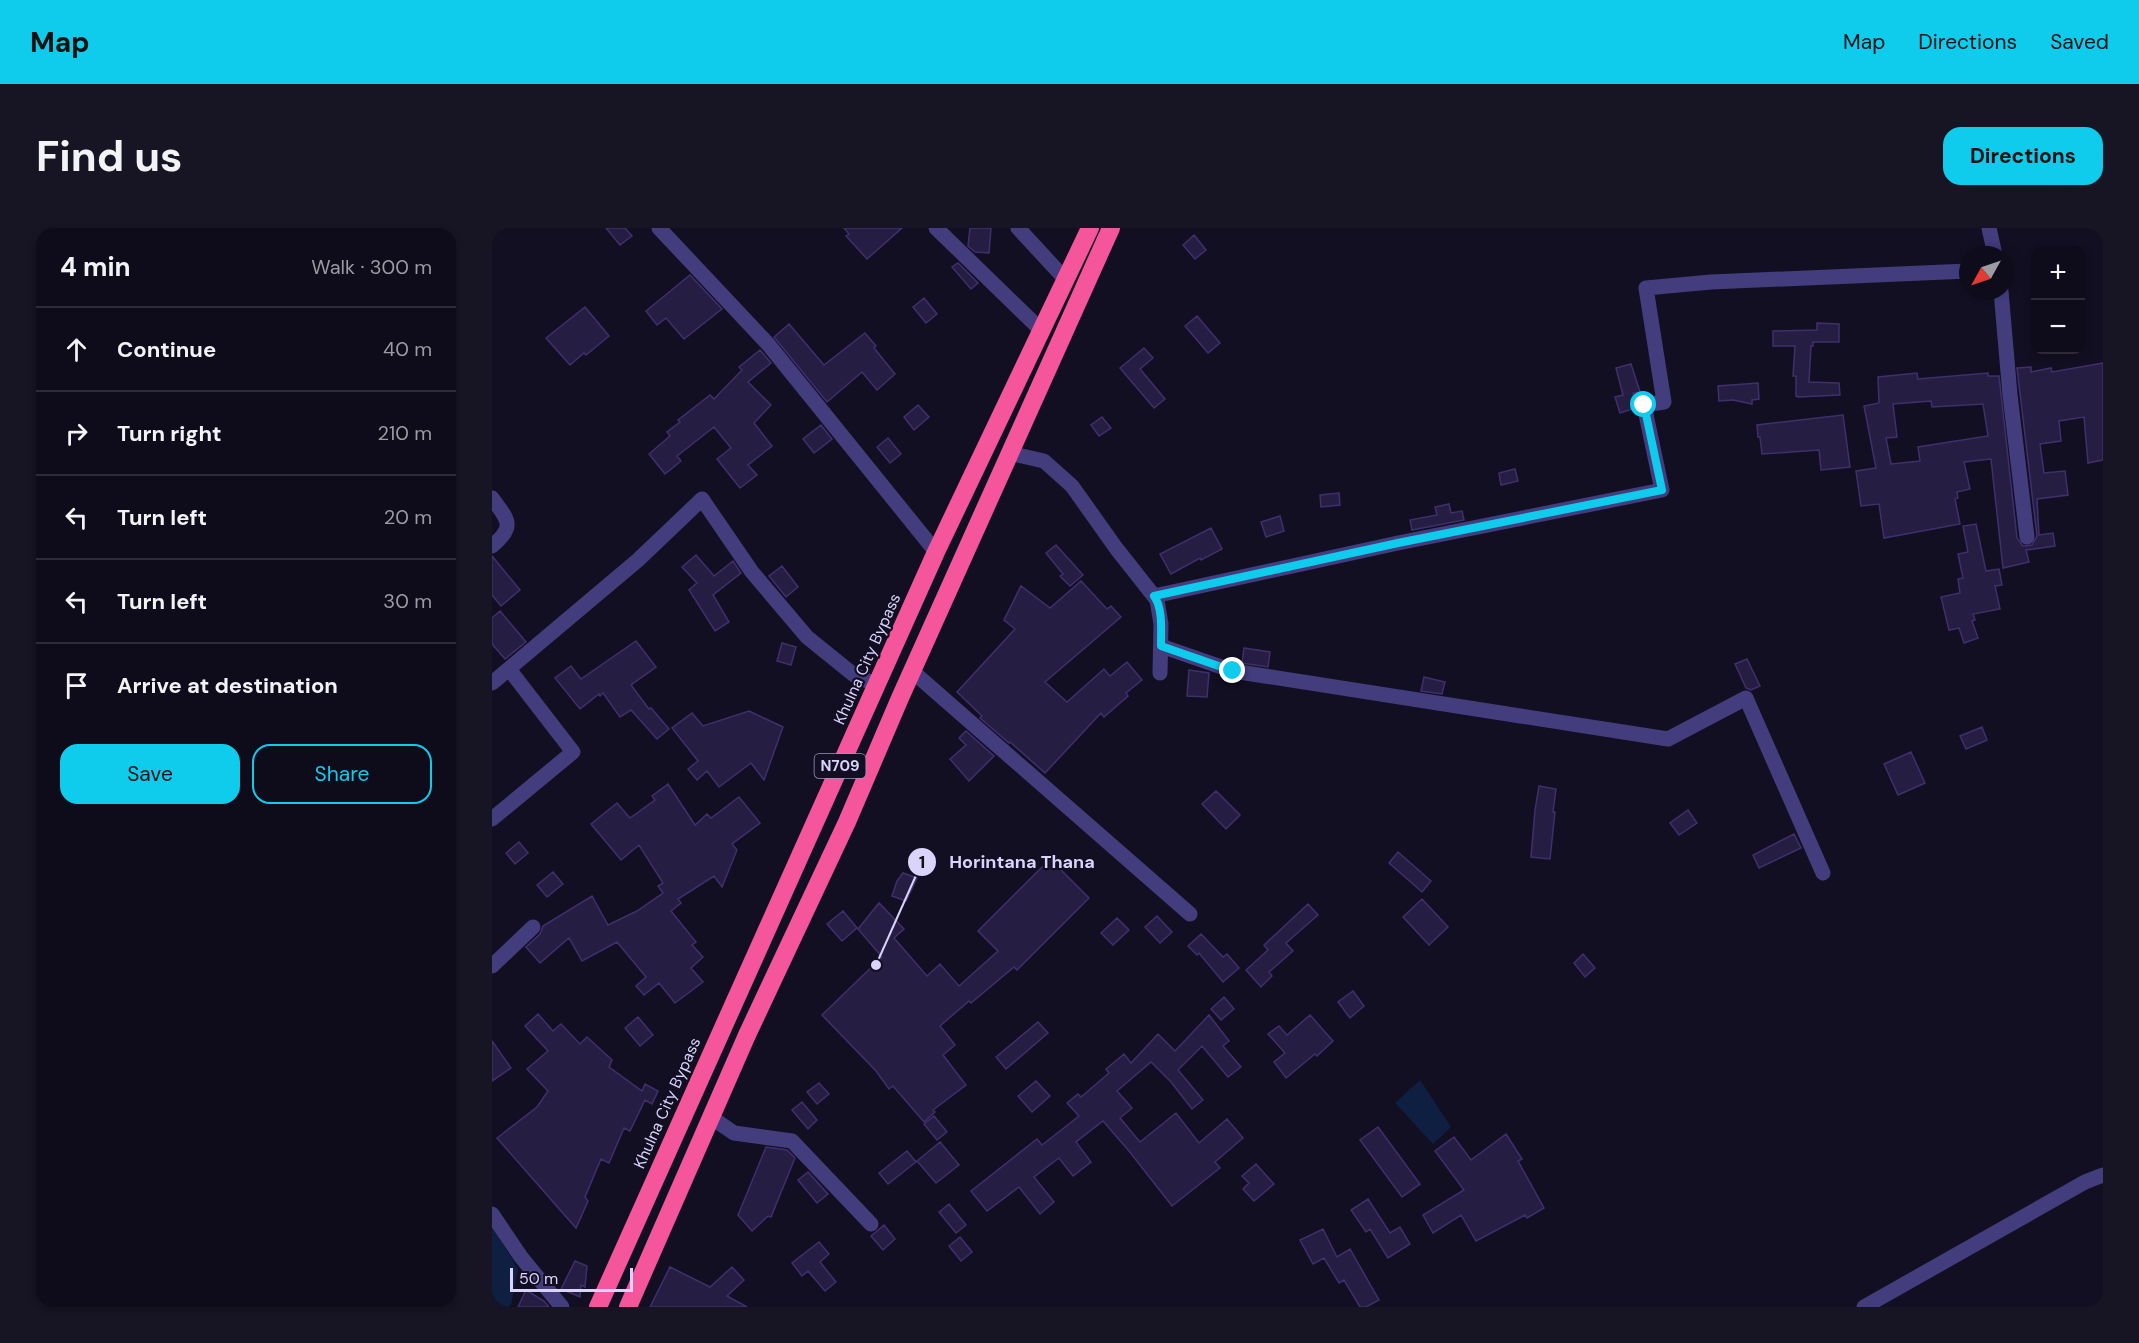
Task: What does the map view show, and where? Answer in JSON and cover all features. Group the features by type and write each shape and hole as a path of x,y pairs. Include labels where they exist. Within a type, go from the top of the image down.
{"highway":[{"name":"Khulna City Bypass","path":"598,1307 936,552 1090,228"},
{"name":"N709","path":"628,1307 747,1035 847,822 912,671 1111,228"}],"street":[{"path":"659,228 768,344 936,552"},
{"path":"936,228 1042,331"},
{"path":"1018,228 1066,280"},
{"path":"1989,228 1993,246"},
{"path":"1154,596 1398,543 1662,490 1644,405 1664,402 1646,288 1711,282 1959,271"},
{"path":"2002,300 2027,537"},
{"path":"1009,453 1044,461 1072,486 1157,600 1161,624 1160,672"},
{"path":"492,498 507,518 508,527 505,535 492,546"},
{"path":"492,683 638,560 702,499 752,572 807,637 854,675 877,685"},
{"path":"1161,646 1233,671 1668,739 1746,698 1823,873"},
{"path":"492,819 573,752 509,669"},
{"path":"912,671 1190,914"},
{"path":"492,966 533,927"},
{"path":"712,1118 734,1133 792,1141 871,1224"},
{"path":"1864,1307 2075,1188 2103,1175"},
{"path":"492,1214 521,1257 562,1307"}],"water":[{"path":"1420,1080 1451,1127 1433,1144 1395,1103"},
{"path":"492,1226 518,1269 511,1305 508,1307 492,1307"}],"building":[{"path":"606,228 625,228 632,236 620,245"},
{"path":"844,228 902,228 867,259 846,236 849,234"},
{"path":"970,228 991,228 989,253 975,252 968,246"},
{"path":"1194,235 1206,250 1195,259 1183,245"},
{"path":"958,263 978,283 971,289 952,267"},
{"path":"690,275 722,309 684,339 666,318 657,325 646,311"},
{"path":"924,298 937,314 926,323 913,307"},
{"path":"585,307 609,336 570,365 546,338"},
{"path":"1197,316 1220,343 1208,353 1185,326"},
{"path":"1817,323 1839,324 1839,342 1813,342 1809,382 1839,383 1840,395 1798,397 1796,396 1796,376 1793,376 1795,346 1773,346 1773,331 1817,330"},
{"path":"789,324 824,365 865,333 895,374 877,390 862,372 827,402 774,337"},
{"path":"1144,348 1153,358 1140,369 1165,399 1154,408 1120,368"},
{"path":"760,350 771,363 748,382 771,405 754,423 772,446 748,465 757,475 740,488 717,459 731,448 714,427 677,456 681,461 665,474 649,454 670,436 667,432 680,422 678,420 710,395 714,399 742,370 739,367"},
{"path":"2103,363 2103,460 2088,463 2084,417 2059,421 2061,441 2040,444 2044,473 2065,471 2068,495 2037,499 2039,535 2053,533 2055,546 2026,550 2029,562 2003,568 1991,459 1964,462 1970,489 1957,492 1958,498 1955,499 1960,524 1884,538 1879,504 1861,506 1856,471 1876,468 1864,406 1879,403 1878,377 1917,373 1918,379 1988,373 1988,376 1999,376 2017,538 2023,546 2032,545 2037,536 2017,368 2031,367 2031,372 2051,368 2052,372","holes":["1931,401 1932,407 1983,404 1988,436 1918,447 1920,461 1891,464 1886,438 1897,437 1893,404"]},
{"path":"1631,364 1640,392 1633,393 1635,408 1620,413 1615,397 1623,395 1616,368"},
{"path":"1758,383 1759,399 1752,400 1752,404 1733,400 1719,401 1718,386"},
{"path":"918,405 929,417 914,430 904,417"},
{"path":"1843,415 1850,467 1821,470 1819,450 1762,454 1757,425"},
{"path":"1102,417 1111,428 1099,436 1091,425"},
{"path":"821,425 832,439 814,453 803,439"},
{"path":"888,438 901,454 890,463 877,447"},
{"path":"1515,469 1518,481 1501,485 1499,473"},
{"path":"1339,493 1340,505 1321,507 1320,495"},
{"path":"1449,504 1451,513 1462,511 1464,520 1412,530 1410,520 1437,515 1435,507"},
{"path":"1280,516 1284,531 1266,537 1261,522"},
{"path":"1976,524 1986,571 1999,569 2002,585 1995,586 2000,609 1973,614 1975,620 1972,621 1978,638 1964,643 1959,628 1949,630 1941,597 1960,593 1958,579 1963,578 1958,554 1968,552 1963,526"},
{"path":"1211,528 1222,549 1171,574 1160,554"},
{"path":"1056,545 1083,575 1070,586 1060,576 1063,574 1046,553"},
{"path":"696,555 714,576 733,561 741,573 713,595 729,622 715,631 689,590 697,583 682,567"},
{"path":"492,556 520,590 501,606 492,595"},
{"path":"782,566 798,587 786,597 769,576"},
{"path":"1081,581 1107,609 1111,606 1121,617 1045,682 1067,702 1104,669 1110,676 1127,662 1142,680 1126,693 1128,696 1104,717 1101,713 1045,773 980,718 982,716 957,692 1015,629 1004,620 1021,586 1050,608"},
{"path":"500,611 526,642 505,659 492,644 492,618"},
{"path":"636,641 656,667 631,685 649,709 651,708 669,729 657,739 631,710 620,717 603,693 580,709 555,678 571,666 581,679"},
{"path":"782,643 796,647 791,665 777,661"},
{"path":"1244,648 1270,652 1268,667 1242,663"},
{"path":"1747,659 1760,686 1751,690 1746,688 1735,664"},
{"path":"1189,670 1209,673 1207,697 1187,696"},
{"path":"1424,677 1445,682 1442,694 1421,691"},
{"path":"749,711 783,727 764,780 751,763 719,787 707,771 697,780 688,769 698,761 672,728 692,713 703,726"},
{"path":"1982,727 1987,740 1966,749 1960,736"},
{"path":"966,731 994,756 969,781 950,759 966,745 959,738"},
{"path":"1911,752 1925,783 1898,795 1884,764"},
{"path":"668,784 695,825 707,814 711,818 739,797 760,823 732,844 737,850 722,887 714,876 678,899 681,903 671,911 696,942 692,945 703,957 691,968 703,982 675,1003 659,983 644,995 636,986 646,977 617,942 582,961 569,938 540,963 526,947 540,934 543,926 592,896 608,925 637,911 663,893 658,886 663,883 639,845 621,860 591,824 617,803 630,818 655,800 652,796"},
{"path":"1539,786 1556,789 1550,859 1531,857"},
{"path":"1216,791 1240,815 1226,829 1202,804"},
{"path":"1688,810 1697,823 1679,835 1670,823"},
{"path":"1794,834 1801,848 1759,868 1753,855"},
{"path":"519,842 528,853 515,864 506,853"},
{"path":"1398,852 1431,881 1422,892 1389,863"},
{"path":"1050,859 1089,898 1017,970 1014,967 940,1026 955,1045 943,1055 966,1085 933,1110 935,1112 924,1122 893,1086 889,1089 876,1071 822,1015 882,957 858,929 879,903 904,929 894,938 927,976 940,964 959,986 998,951 978,931"},
{"path":"553,872 563,884 547,897 537,885"},
{"path":"903,873 917,878 906,901 892,896 897,881"},
{"path":"1422,899 1448,927 1429,945 1403,917"},
{"path":"1308,904 1318,915 1286,943 1293,951 1269,972 1272,976 1261,987 1246,970 1268,950 1264,945"},
{"path":"843,911 857,928 842,941 827,924"},
{"path":"1157,916 1172,932 1160,943 1145,927"},
{"path":"1117,918 1129,930 1113,945 1101,933"},
{"path":"1201,934 1223,957 1227,954 1239,968 1223,982 1199,953 1197,955 1188,946"},
{"path":"1583,954 1595,968 1585,977 1574,963"},
{"path":"1353,991 1364,1006 1350,1018 1338,1002"},
{"path":"1224,997 1234,1009 1221,1020 1211,1009"},
{"path":"538,1014 553,1031 561,1024 580,1044 587,1037 612,1060 609,1067 642,1091 645,1084 658,1091 652,1104 645,1100 630,1131 624,1128 609,1163 601,1159 585,1197 588,1201 576,1228 497,1138 537,1107 548,1091 527,1069 548,1051 525,1026"},
{"path":"1209,1015 1229,1041 1223,1046 1241,1067 1228,1077 1202,1046 1178,1070 1203,1100 1192,1109 1171,1082 1151,1062 1117,1091 1132,1108 1120,1118 1140,1142 1176,1113 1199,1143 1227,1119 1243,1138 1215,1162 1220,1168 1172,1206 1103,1121 1076,1142 1091,1162 1073,1176 1059,1158 1034,1177 1054,1202 1040,1214 1019,1187 987,1211 971,1191 1037,1139 1042,1145 1079,1116 1067,1103 1078,1094 1081,1097 1109,1073 1106,1069 1124,1054 1131,1063 1158,1034 1175,1051"},
{"path":"1310,1015 1333,1041 1317,1056 1315,1054 1286,1078 1274,1062 1285,1053 1268,1034 1279,1026 1287,1035"},
{"path":"638,1017 653,1035 640,1046 625,1028"},
{"path":"1038,1022 1048,1033 1006,1069 996,1057"},
{"path":"492,1041 511,1068 492,1081"},
{"path":"1036,1081 1050,1096 1032,1112 1018,1096"},
{"path":"819,1083 829,1094 817,1104 807,1092"},
{"path":"802,1102 817,1120 808,1129 792,1110"},
{"path":"934,1116 947,1132 937,1140 924,1124"},
{"path":"1378,1127 1420,1184 1402,1197 1360,1140"},
{"path":"1506,1134 1522,1159 1518,1161 1544,1208 1527,1218 1525,1215 1476,1241 1461,1215 1433,1233 1423,1215 1464,1190 1435,1151 1454,1137 1471,1160"},
{"path":"940,1142 959,1165 936,1183 917,1161"},
{"path":"766,1147 787,1150 795,1158 771,1217 768,1216 752,1231 738,1215"},
{"path":"907,1151 916,1162 888,1184 879,1173"},
{"path":"1256,1164 1274,1184 1254,1201 1243,1189 1249,1183 1242,1176"},
{"path":"808,1172 828,1194 817,1203 798,1180"},
{"path":"1368,1199 1390,1233 1400,1227 1410,1244 1388,1258 1370,1229 1366,1232 1351,1210"},
{"path":"949,1204 966,1225 956,1233 939,1212"},
{"path":"884,1225 895,1239 883,1250 871,1236"},
{"path":"1323,1229 1337,1257 1350,1249 1379,1300 1366,1307 1360,1307 1344,1280 1339,1283 1324,1258 1313,1264 1300,1240"},
{"path":"960,1237 972,1252 961,1261 949,1246"},
{"path":"819,1242 829,1254 820,1262 836,1282 825,1291 808,1271 802,1276 792,1263"},
{"path":"575,1261 587,1266 585,1287 581,1285 580,1297 561,1289"},
{"path":"670,1267 710,1287 732,1267 744,1280 727,1296 747,1307 650,1307"},
{"path":"526,1290 544,1301 549,1307 518,1307"}],"place":[{"name":"Horintana Thana","path":"876,965"}],"route":[{"path":"1233,671 1161,646 1161,624 1157,600 1154,596 1513,519 1662,490 1644,405"}]}
